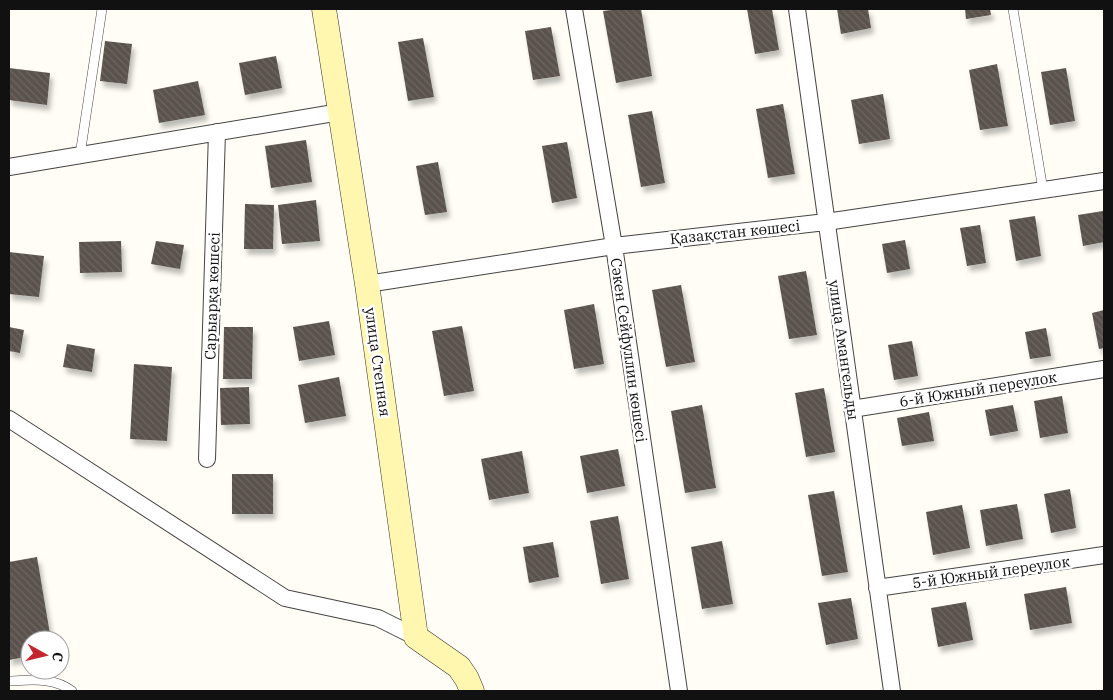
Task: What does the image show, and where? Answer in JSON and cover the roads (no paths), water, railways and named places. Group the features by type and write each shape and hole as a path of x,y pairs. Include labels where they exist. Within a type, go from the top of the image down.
{"street":[{"name":"улица Степная","path":"324,9 367,284 416,637"},
{"name":"Сәкен Сейфуллин көшесі","path":"574,9 614,246 679,691"},
{"name":"улица Амангельды","path":"798,9 892,691"},
{"path":"9,167 340,112"},
{"name":"Сарыарқа көшесі","path":"207,459 217,132"},
{"name":"Қазақстан көшесі","path":"367,284 614,246 826,222 1104,181"},
{"name":"6-й Южный переулок","path":"852,409 1104,369"},
{"path":"9,419 285,598 378,618 416,637 459,668 467,679 472,691"},
{"name":"5-й Южный переулок","path":"877,588 1104,555"}],"lane":[{"path":"80,155 102,9"},
{"path":"1013,9 1043,190"},
{"path":"9,681 45,680 66,686 72,691"}]}
